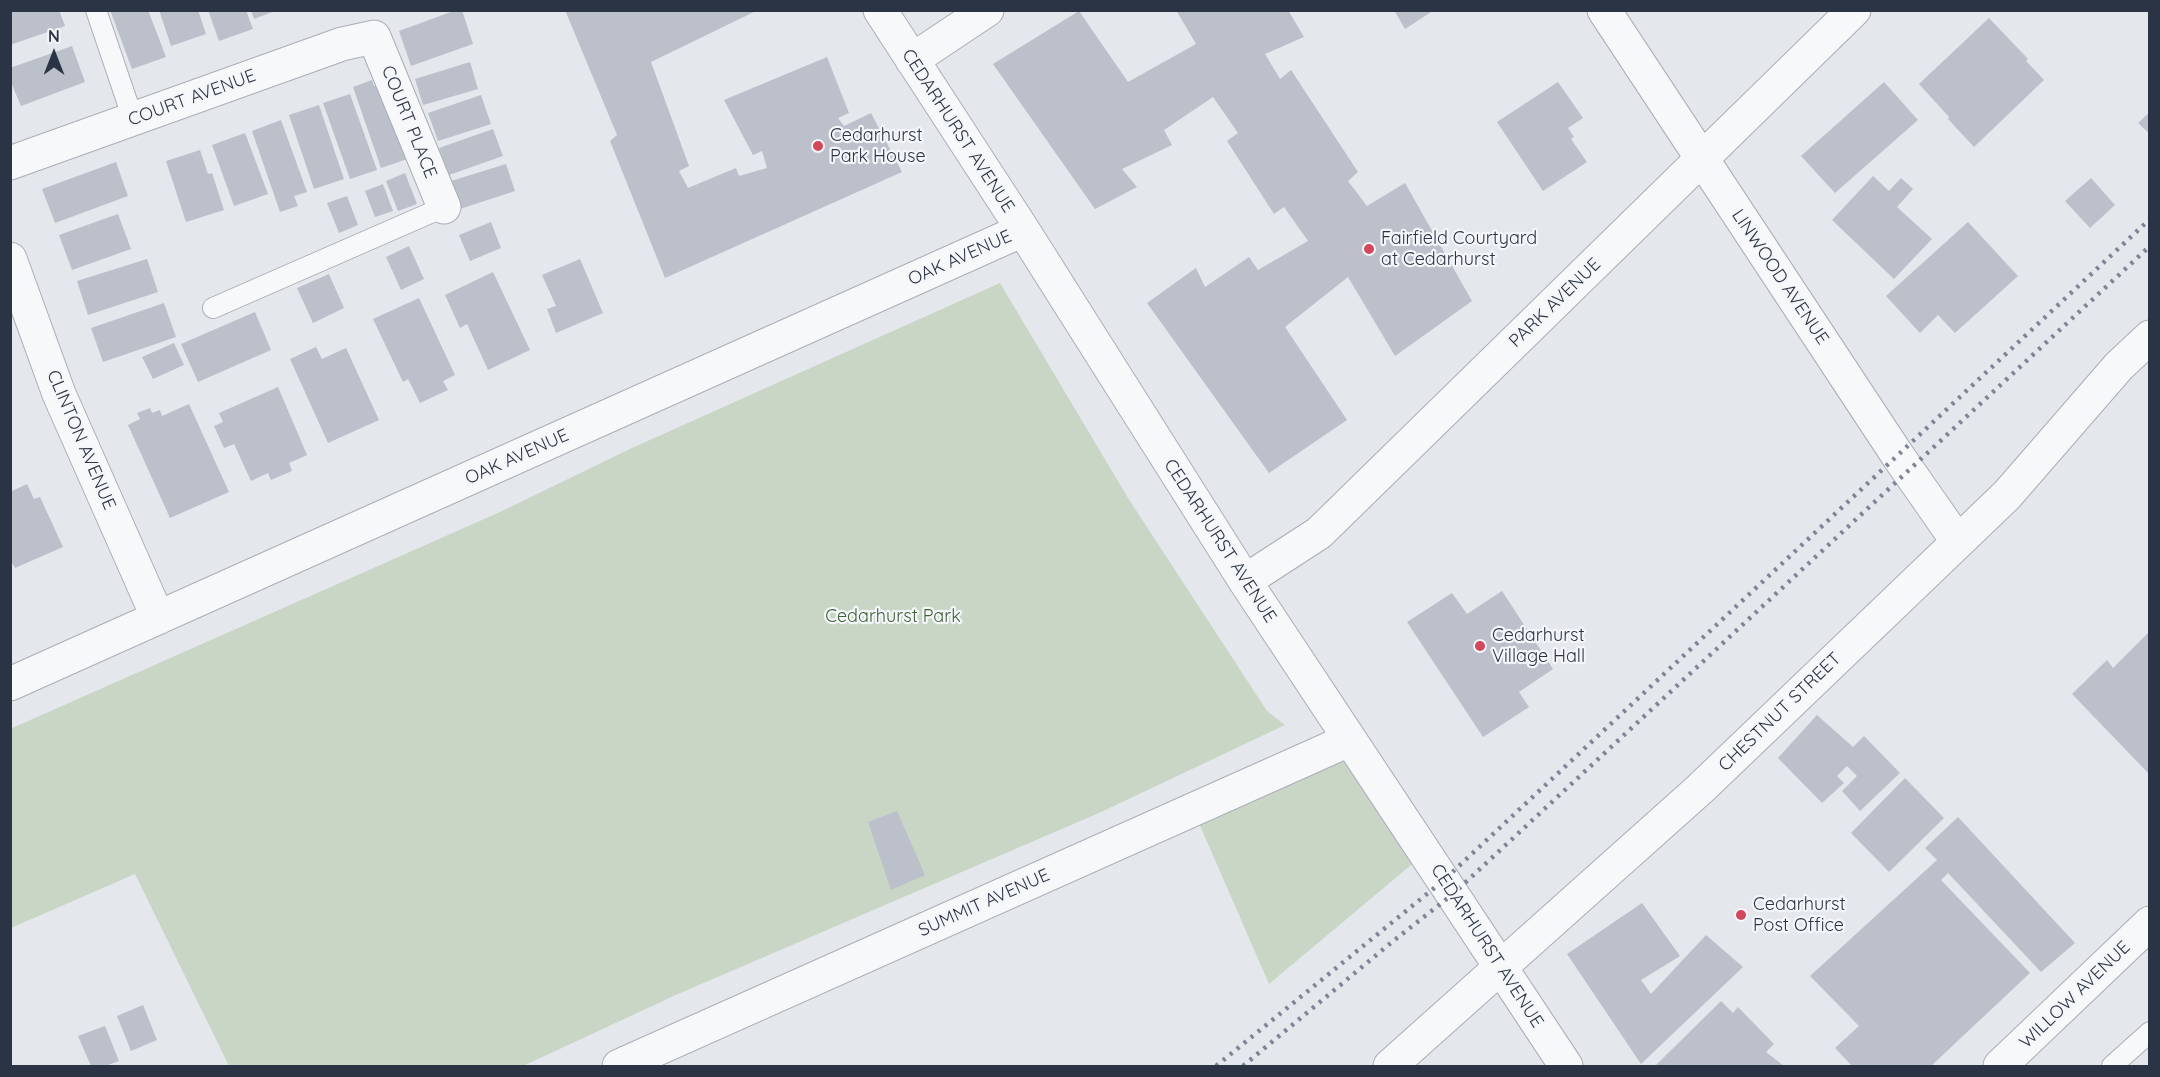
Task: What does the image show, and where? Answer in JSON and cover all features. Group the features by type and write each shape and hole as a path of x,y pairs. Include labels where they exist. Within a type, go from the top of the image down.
{"street":[{"name":"CEDARHURST AVENUE","path":"880,10 1023,230 1245,582 1566,1066"},
{"path":"912,60 987,10"},
{"name":"LINWOOD AVENUE","path":"1604,10 1958,542"},
{"name":"PARK AVENUE","path":"1245,582 1319,533 1854,10"},
{"name":"COURT AVENUE","path":"10,164 342,44 374,37"},
{"name":"COURT PLACE","path":"374,37 444,207"},
{"name":"OAK AVENUE","path":"10,684 1023,230"},
{"name":"CLINTON AVENUE","path":"10,259 59,394 158,618"},
{"name":"CHESTNUT STREET","path":"1390,1066 1700,789 2007,495 2119,366 2150,337"},
{"name":"SUMMIT AVENUE","path":"619,1066 1349,740"},
{"name":"WILLOW AVENUE","path":"2000,1066 2150,923"}],"lane":[{"path":"96,10 133,119"},
{"path":"213,308 444,207"},
{"path":"2112,1066 2150,1032"}],"green space":[{"name":"Cedarhurst Park","path":"1000,283 1128,498 1267,711 1285,725 1099,813 678,994 523,1066 229,1066 135,874 11,928 10,729 500,512 632,448"},
{"path":"1344,740 1423,855 1269,984 1195,814"}],"building":[{"path":"13,10 59,10 65,26 10,45 10,12"},
{"path":"110,10 148,10 166,57 132,69"},
{"path":"159,10 198,10 206,34 171,46"},
{"path":"208,10 246,10 253,29 219,41"},
{"path":"251,10 275,10 275,11 254,19"},
{"path":"456,10 462,10 473,44 411,66 399,31"},
{"name":"Cedarhurst Park House","path":"565,10 758,10 651,62 689,166 679,171 688,188 736,168 739,176 767,168 762,151 753,155 724,100 827,57 849,113 838,118 844,126 871,113 902,172 665,278 610,141 617,135"},
{"name":"Fairfield Courtyard at Cedarhurst","path":"1176,10 1288,10 1304,37 1265,54 1280,79 1291,70 1358,172 1348,181 1367,206 1405,183 1472,301 1395,356 1348,277 1285,327 1347,420 1269,473 1147,303 1196,268 1205,287 1249,257 1258,270 1308,241 1284,207 1274,214 1227,141 1238,133 1213,97 1164,130 1172,145 1122,169 1137,187 1095,209 993,64 1079,11 1128,82 1196,44"},
{"path":"1394,10 1434,10 1405,29"},
{"path":"1989,18 2028,59 2026,61 2044,80 1974,147 1919,84"},
{"path":"72,46 85,82 21,106 10,80 10,68"},
{"path":"470,62 478,89 423,105 415,79"},
{"path":"372,80 374,86 389,81 416,156 381,168 353,87"},
{"path":"1558,82 1583,118 1568,128 1574,137 1571,139 1587,162 1543,191 1497,122"},
{"path":"1884,82 1918,120 1835,193 1801,156"},
{"path":"350,94 377,170 350,179 323,103"},
{"path":"481,95 491,124 438,141 428,113"},
{"path":"319,105 344,179 314,189 289,115"},
{"path":"2150,112 2150,134 2138,123"},
{"path":"281,120 307,192 294,196 298,206 280,212 252,131"},
{"path":"493,129 503,156 449,175 439,148"},
{"path":"245,133 268,194 234,206 212,145"},
{"path":"200,150 208,174 212,173 224,210 186,222 166,161"},
{"path":"116,162 128,196 55,223 42,189"},
{"path":"506,164 515,191 460,209 451,181"},
{"path":"405,173 417,204 398,211 386,181"},
{"path":"1873,176 1889,191 1901,178 1913,189 1897,207 1932,239 1894,279 1832,220"},
{"path":"2091,178 2115,205 2090,228 2065,201"},
{"path":"383,184 393,211 375,217 365,191"},
{"path":"347,196 358,225 339,233 327,203"},
{"path":"118,214 131,249 72,270 59,235"},
{"path":"491,222 501,248 470,261 459,235"},
{"path":"1968,222 2018,276 1955,333 1938,315 1920,333 1886,296"},
{"path":"409,246 424,279 401,290 386,257"},
{"path":"147,259 158,292 88,315 77,281"},
{"path":"580,259 603,313 556,333 547,309 556,306 542,275"},
{"path":"493,272 530,350 488,370 467,324 460,328 445,295"},
{"path":"329,274 344,308 313,323 297,288"},
{"path":"419,298 455,375 443,381 448,390 420,403 408,379 403,382 373,319"},
{"path":"164,303 176,337 103,362 91,328"},
{"path":"255,312 271,350 198,382 181,344"},
{"path":"174,343 184,365 153,379 142,357"},
{"path":"316,347 322,359 346,348 379,420 328,443 290,359"},
{"path":"278,387 307,455 289,463 292,471 271,480 268,473 251,481 234,444 224,448 214,426 223,422 219,413"},
{"path":"189,404 229,492 170,518 128,425 140,419 137,413 150,408 152,413 160,410 162,416"},
{"path":"27,484 34,499 40,497 63,547 15,568 10,559 10,492"},
{"name":"Cedarhurst Village Hall","path":"1502,591 1553,669 1519,692 1529,707 1483,737 1407,622 1452,593 1467,614"},
{"path":"2150,631 2150,775 2072,694 2107,660 2113,668"},
{"path":"1817,715 1853,747 1864,736 1900,773 1860,811 1842,791 1857,776 1847,766 1837,776 1844,783 1822,803 1778,758"},
{"path":"1905,778 1944,818 1889,872 1851,833"},
{"path":"897,811 925,875 891,890 868,822"},
{"path":"1958,817 2075,943 2041,972 1948,873 1941,880 2030,973 1931,1066 1852,1066 1835,1048 1859,1026 1810,976 1937,860 1925,848"},
{"path":"1642,903 1680,956 1641,980 1651,994 1706,935 1743,967 1641,1064 1567,954"},
{"path":"1721,1001 1733,1013 1738,1007 1774,1044 1766,1052 1784,1066 1655,1066"},
{"path":"143,1005 157,1040 131,1051 117,1016"},
{"path":"105,1026 119,1061 105,1066 91,1066 78,1036"}],"railway":[{"path":"1216,1066 1444,880 2150,219"},
{"path":"1243,1066 1453,894 2150,246"}],"place":[{"name":"Cedarhurst Park House","path":"818,146"},
{"name":"Fairfield Courtyard at Cedarhurst","path":"1369,249"},
{"name":"Cedarhurst Village Hall","path":"1480,646"},
{"name":"Cedarhurst Post Office","path":"1741,915"}]}
